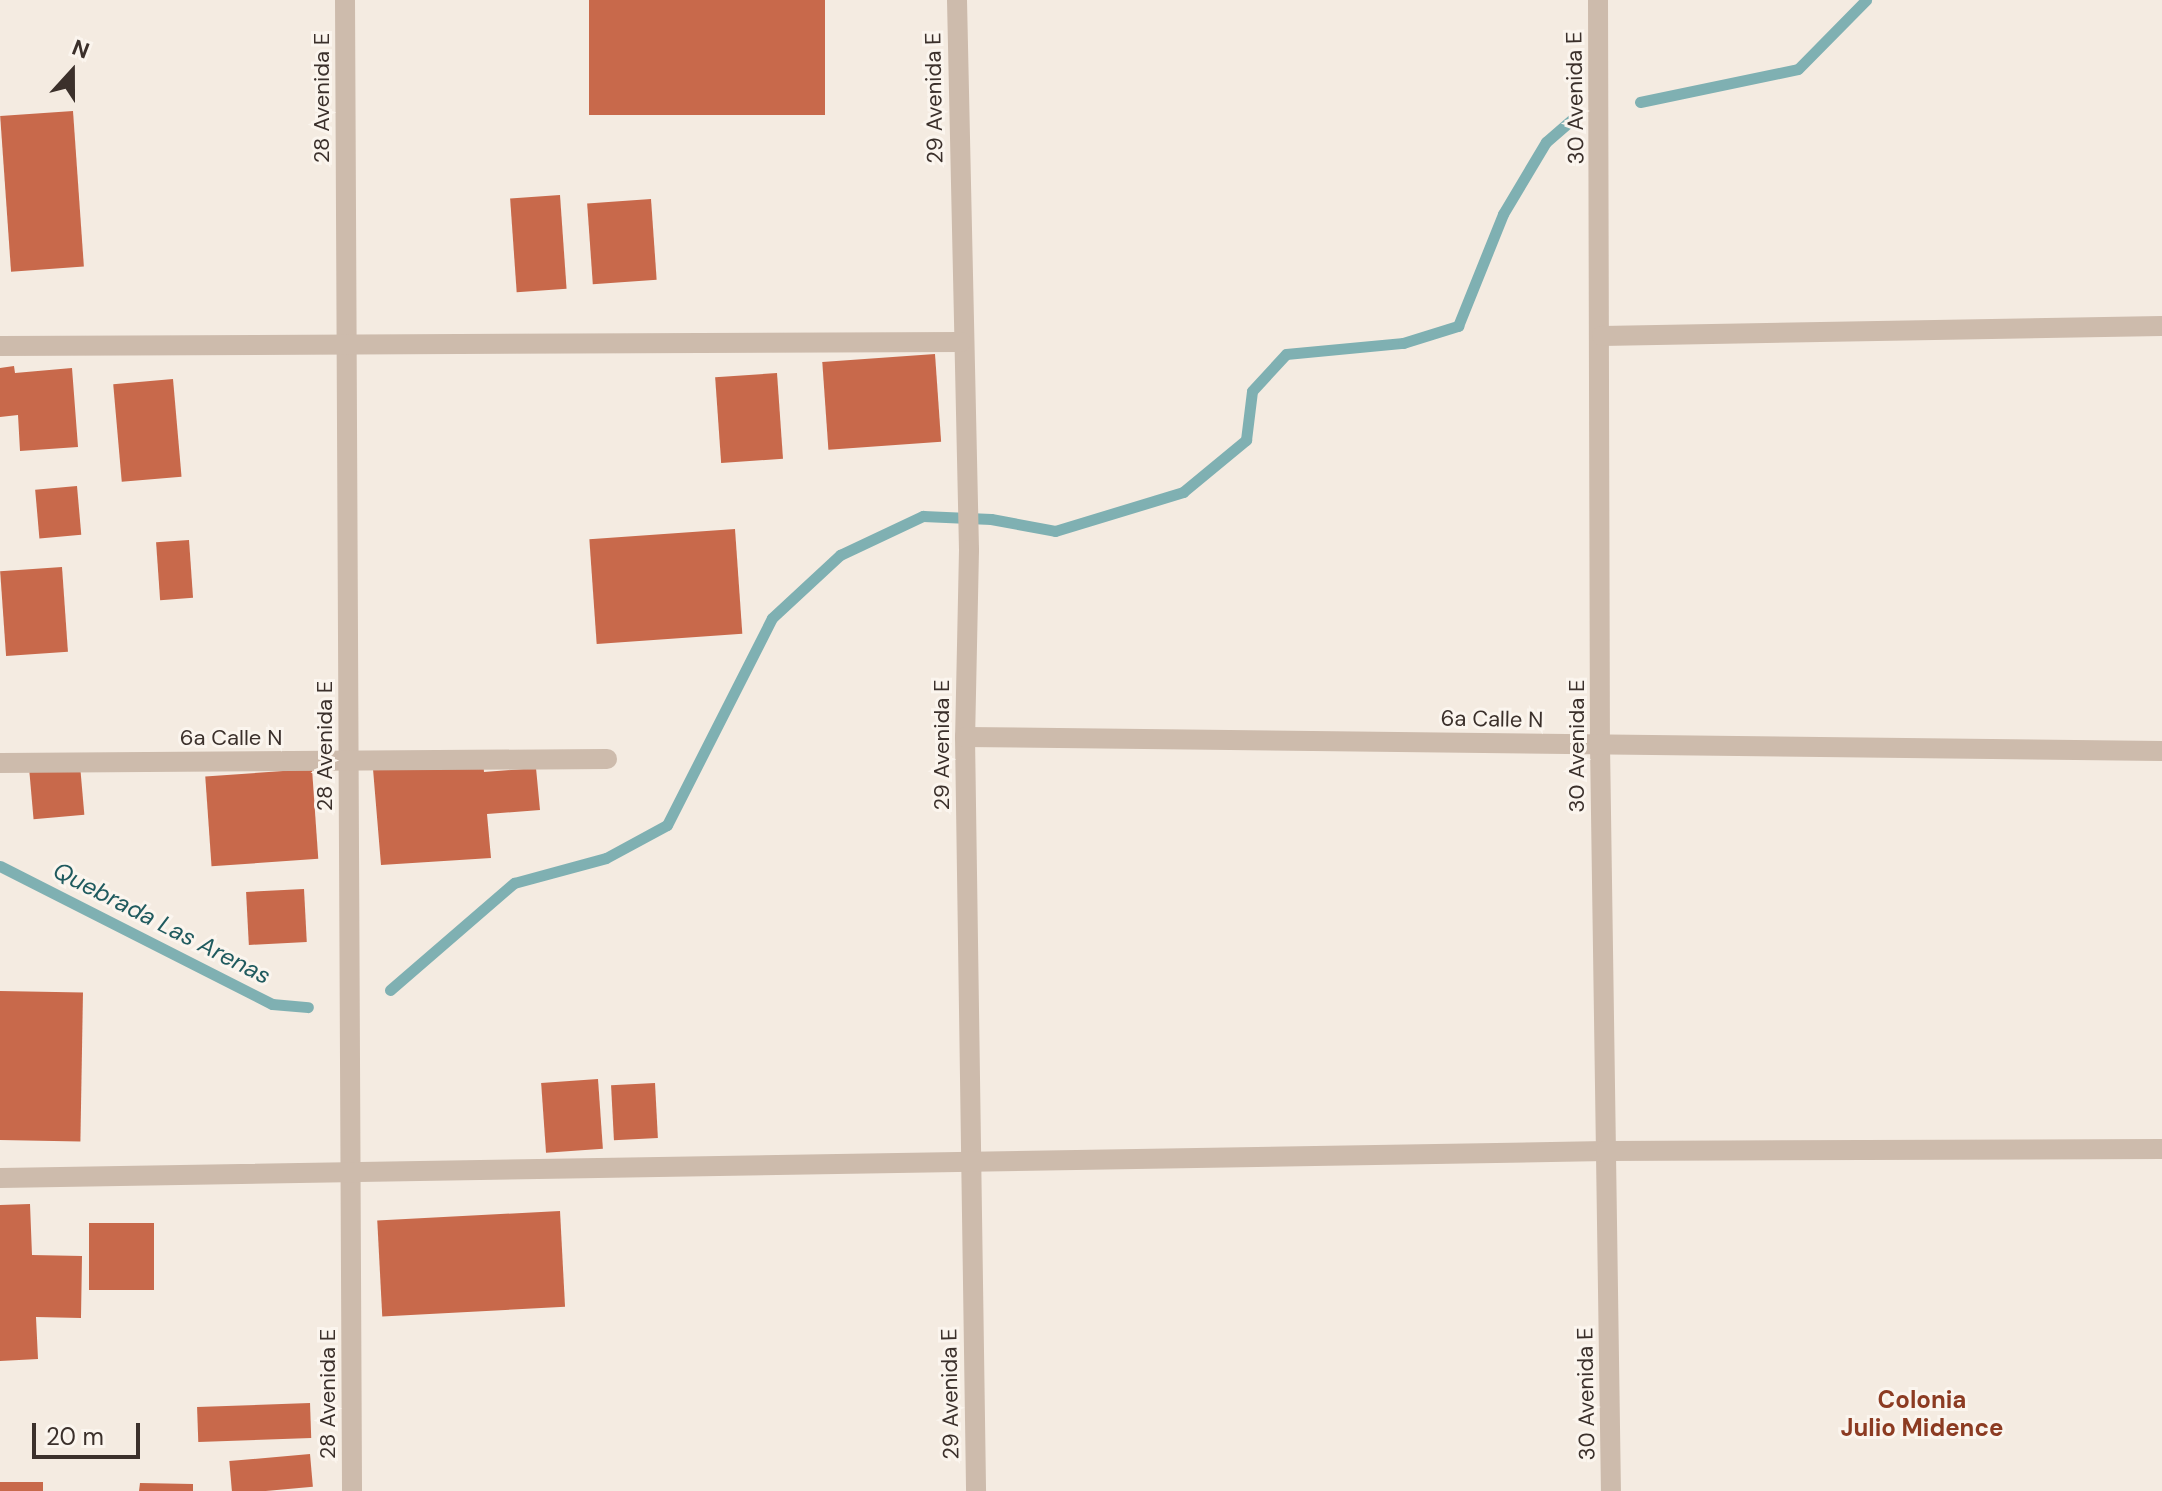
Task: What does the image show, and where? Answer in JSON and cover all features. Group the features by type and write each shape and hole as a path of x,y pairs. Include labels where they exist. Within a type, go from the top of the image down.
{"street":[{"name":"28 Avenida E","path":"345,0 352,1491"},
{"name":"29 Avenida E","path":"957,0 961,342 969,550 965,737 976,1491"},
{"name":"30 Avenida E","path":"1598,0 1602,336 1600,745 1611,1491"},
{"path":"1602,336 2162,326"},
{"path":"0,346 961,342"},
{"name":"6a Calle N","path":"965,737 2162,751"},
{"name":"6a Calle N","path":"0,763 607,759"},
{"path":"0,1178 1606,1151 2162,1149"}],"building":[{"path":"589,0 825,0 825,115 589,115"},
{"path":"73,111 84,267 11,272 0,116"},
{"path":"560,195 567,289 517,292 510,198"},
{"path":"651,199 657,280 593,284 587,203"},
{"path":"935,354 941,442 828,450 822,362"},
{"path":"14,366 15,373 72,368 78,447 20,451 18,415 0,417 0,368"},
{"path":"777,373 783,459 721,463 715,377"},
{"path":"173,379 182,477 122,482 113,384"},
{"path":"77,486 81,535 39,538 35,490"},
{"path":"735,529 742,634 597,644 589,539"},
{"path":"189,540 193,598 160,600 156,542"},
{"path":"62,567 68,652 6,656 0,571"},
{"path":"483,761 484,772 536,768 540,810 487,814 491,858 381,865 373,769"},
{"path":"80,765 84,815 34,819 29,769"},
{"path":"312,769 318,859 212,866 205,776"},
{"path":"304,889 307,942 249,945 246,892"},
{"path":"0,991 83,992 80,1141 0,1140"},
{"path":"598,1079 603,1149 546,1153 541,1083"},
{"path":"655,1083 658,1138 614,1140 611,1085"},
{"path":"30,1204 32,1255 82,1256 81,1318 36,1317 38,1359 0,1361 0,1205"},
{"path":"560,1211 565,1307 382,1316 377,1221"},
{"path":"89,1223 154,1223 154,1290 89,1290"},
{"path":"310,1403 311,1438 198,1442 197,1407"},
{"path":"310,1454 313,1487 232,1491 229,1461"},
{"path":"0,1482 43,1482 43,1491 0,1491"},
{"path":"140,1483 193,1484 193,1491 139,1491"}],"waterway":[{"name":"Quebrada Las Arenas","path":"1640,102 1798,69 1866,0"},
{"name":"Quebrada Las Arenas","path":"390,990 514,883 606,858 667,825 772,618 840,555 923,516 991,519 1055,531 1183,492 1246,440 1252,391 1286,354 1403,343 1458,326 1503,214 1546,142 1574,118"},
{"name":"Quebrada Las Arenas","path":"0,866 272,1004 308,1007"}],"district":[{"name":"Colonia Julio Midence","path":"1922,1414"}]}
